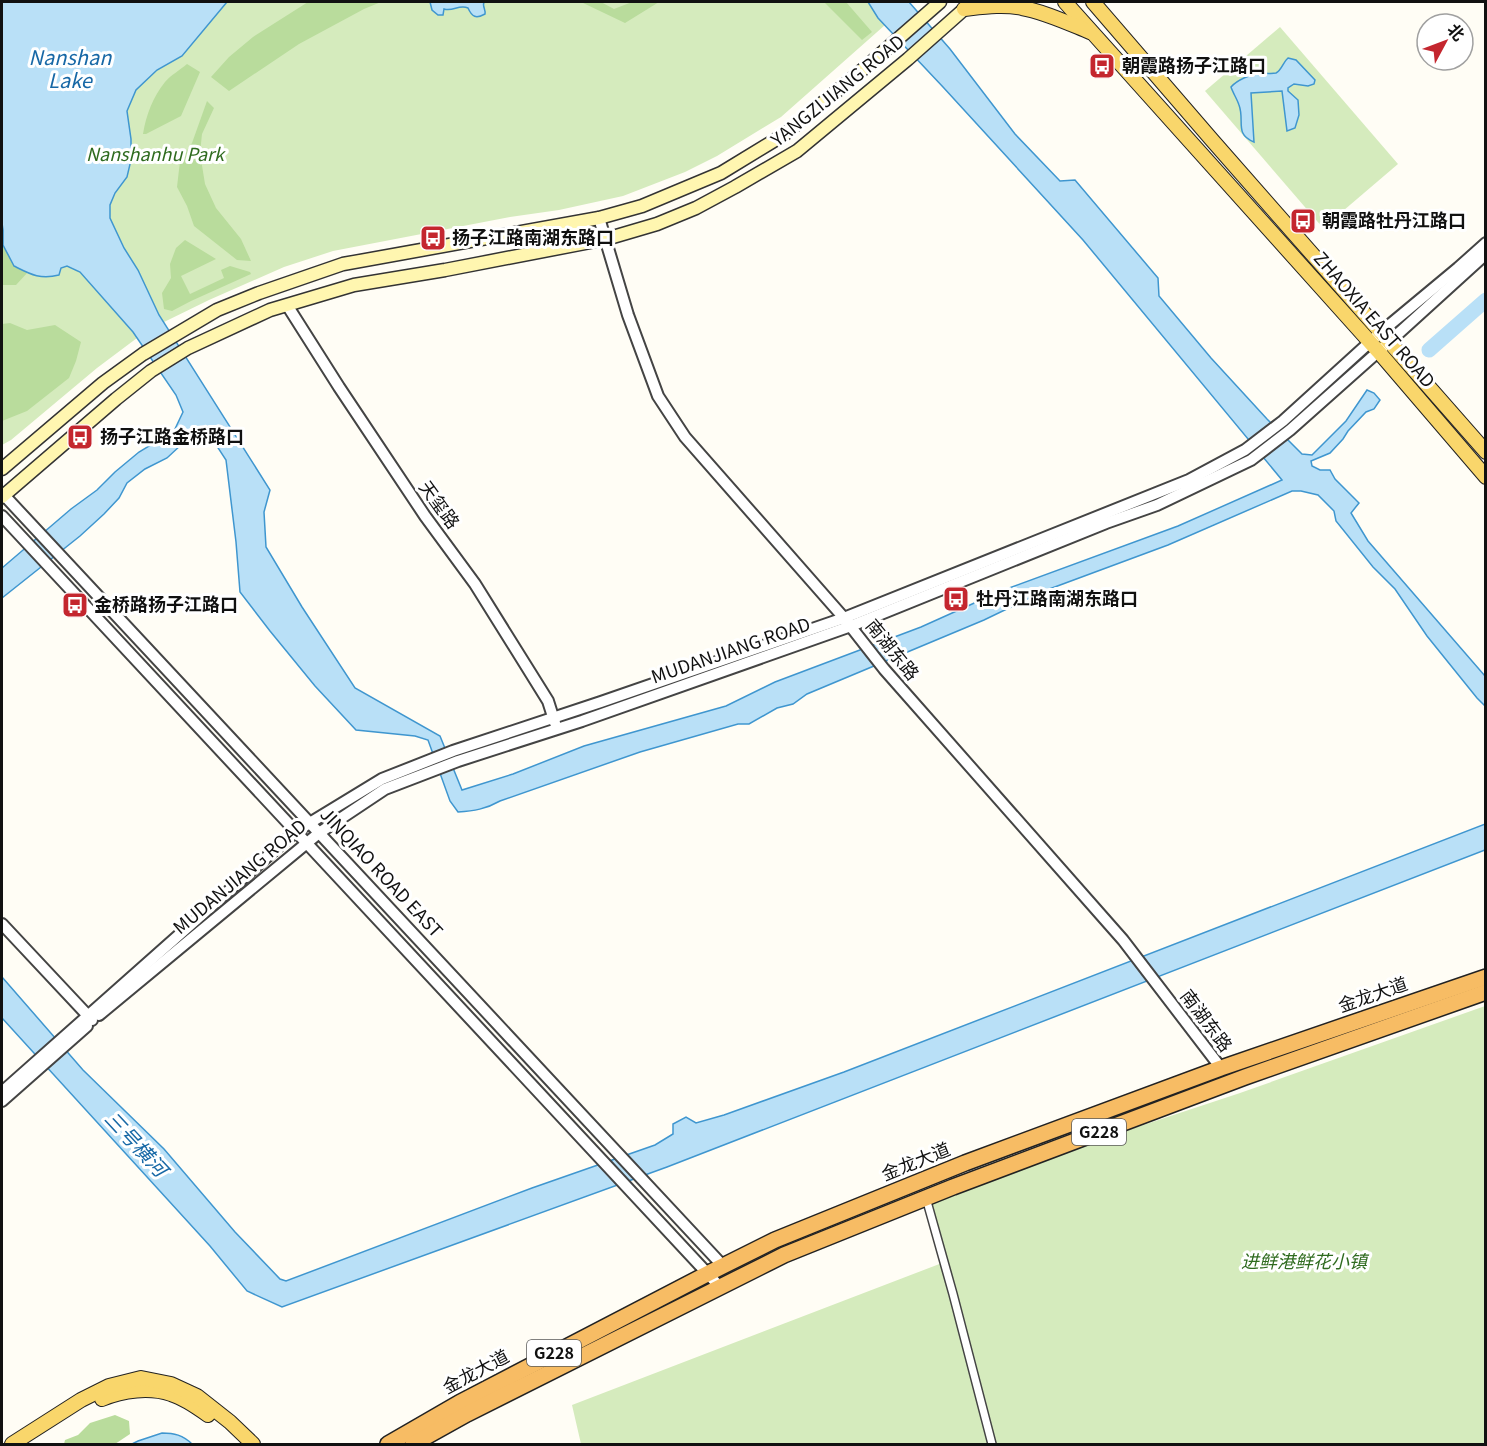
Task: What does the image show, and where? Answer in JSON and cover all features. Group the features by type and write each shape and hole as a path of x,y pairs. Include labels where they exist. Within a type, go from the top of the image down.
{"highway":[{"name":"金龙大道","path":"388,1444 459,1403 775,1240 964,1163 1221,1068 1485,977"},
{"name":"金龙大道","path":"412,1444 467,1414 784,1255 926,1198 1245,1077 1485,992"}],"main road":[{"name":"YANGZIJIANG ROAD","path":"2,469 103,383 143,354 217,310 343,264 599,218 642,206 721,173 785,134 940,2"},
{"name":"ZHAOXIA EAST ROAD","path":"1065,2 1374,347 1485,477"},
{"name":"ZHAOXIA EAST ROAD","path":"1095,2 1212,140 1485,452"},
{"name":"YANGZIJIANG ROAD","path":"2,495 151,371 188,348 270,310 354,285 606,239 657,224 696,208 797,151 908,59 968,5"},
{"path":"968,5 1021,7 1093,33"},
{"name":"JINQIAO ROAD EAST","path":"723,1266 734,1280"},
{"path":"12,1444 81,1400 109,1386 141,1378 171,1384 197,1396 230,1422 249,1443"},
{"path":"26,1444 84,1407 113,1394 143,1390 171,1394 195,1406 249,1443"}],"street":[{"name":"南湖东路","path":"599,218 628,315 658,396 685,437 847,622 884,669 1131,950 1221,1068"},
{"name":"MUDANJIANG ROAD","path":"456,756 556,729 847,622 1248,455 1286,425 1374,347 1485,243"},
{"name":"MUDANJIANG ROAD","path":"1385,337 1485,254"},
{"name":"天玺路","path":"287,305 425,516 476,584 548,701 556,729"},
{"name":"JINQIAO ROAD EAST","path":"2,495 723,1266"},
{"name":"JINQIAO ROAD EAST","path":"2,516 720,1287"},
{"name":"MUDANJIANG ROAD","path":"2,1101 36,1066 295,832 382,779 456,756 554,717 847,622"},
{"name":"MUDANJIANG ROAD","path":"90,1018 319,833 385,789 431,765"},
{"path":"2,924 90,1018"},
{"path":"2,1092 36,1066"},
{"path":"926,1198 992,1444"}],"green space":[{"name":"Nanshanhu Park","path":"2,2 911,2 781,117 717,156 685,172 623,196 559,210 510,217 333,251 284,267 209,300 137,338 2,445"},
{"path":"308,2 381,2 299,44 229,91 211,77 229,57 253,37"},
{"path":"581,2 601,2 614,9 632,2 659,2 625,23"},
{"path":"824,2 846,2 872,32 862,40"},
{"path":"1280,27 1398,164 1323,228 1205,91"},
{"path":"187,64 200,72 181,116 143,134 148,113 157,94 167,79"},
{"path":"207,101 214,108 202,134 200,153 205,184 216,208 241,239 251,261 237,260 194,226 177,187 180,161 192,143"},
{"path":"185,240 216,259 181,276 190,294 224,278 221,270 230,266 251,274 172,311 164,309 162,293 171,278 170,264 176,248"},
{"path":"2,244 14,266 28,272 16,285 2,285"},
{"path":"10,323 27,330 55,325 81,342 69,378 27,411 2,421 2,324"},
{"name":"进鲜港鲜花小镇","path":"1485,1006 1485,1444 581,1444 572,1405 942,1263 923,1202"},
{"path":"115,1415 129,1421 130,1434 115,1444 64,1444 65,1440 78,1435 90,1423"}],"water":[{"name":"Nanshan Lake","path":"2,2 227,2 182,56 157,70 136,90 127,111 131,160 127,177 115,193 110,205 110,218 159,315 270,490 264,512 266,547 302,607 355,688 440,736 462,790 513,774 584,746 726,706 775,682 921,627 1001,591 1178,526 1282,480 1083,240 878,18 868,2 909,2 950,49 1015,134 1060,181 1075,180 1158,278 1159,296 1211,358 1302,454 1312,455 1346,421 1367,390 1374,393 1380,400 1374,409 1366,412 1330,453 1311,461 1312,466 1320,470 1330,470 1335,479 1359,503 1351,513 1368,541 1485,676 1485,706 1427,636 1395,589 1373,567 1336,521 1334,511 1318,495 1301,491 1292,491 1168,545 1044,591 984,620 807,694 793,704 777,708 749,724 738,724 640,752 485,808 464,812 458,812 450,801 428,740 415,736 356,730 315,686 240,592 226,460 213,440 199,435 182,444 167,458 145,469 127,483 119,498 80,536 2,598 2,568 71,509 97,490 139,452 174,431 183,412 176,395 133,332 80,272 67,266 61,268 59,275 46,277 30,274 14,266 3,245"},
{"path":"430,2 484,2 485,14 475,16 468,8 462,7 444,9 443,15 438,15 432,10"},
{"path":"1288,58 1296,60 1315,80 1314,84 1308,86 1294,84 1288,88 1288,91 1298,100 1299,115 1295,128 1287,131 1282,91 1251,93 1254,142 1248,139 1242,131 1241,111 1231,87 1240,80 1253,75 1276,73"},
{"name":"三号横河","path":"1485,824 1485,850 667,1167 282,1307 247,1291 210,1246 2,1018 2,977 83,1070 164,1149 235,1232 280,1279 286,1281 532,1188 655,1145 673,1134 673,1124 686,1117 696,1123 844,1072"},
{"path":"162,1433 178,1435 192,1444 132,1444 138,1441"}],"waterway":[{"path":"1429,350 1486,300"}],"place":[{"name":"朝霞路扬子江路口","path":"1102,66"},
{"name":"朝霞路牡丹江路口","path":"1303,221"},
{"name":"扬子江路南湖东路口","path":"433,238"},
{"name":"扬子江路金桥路口","path":"80,437"},
{"name":"牡丹江路南湖东路口","path":"956,599"},
{"name":"金桥路扬子江路口","path":"75,605"}]}
